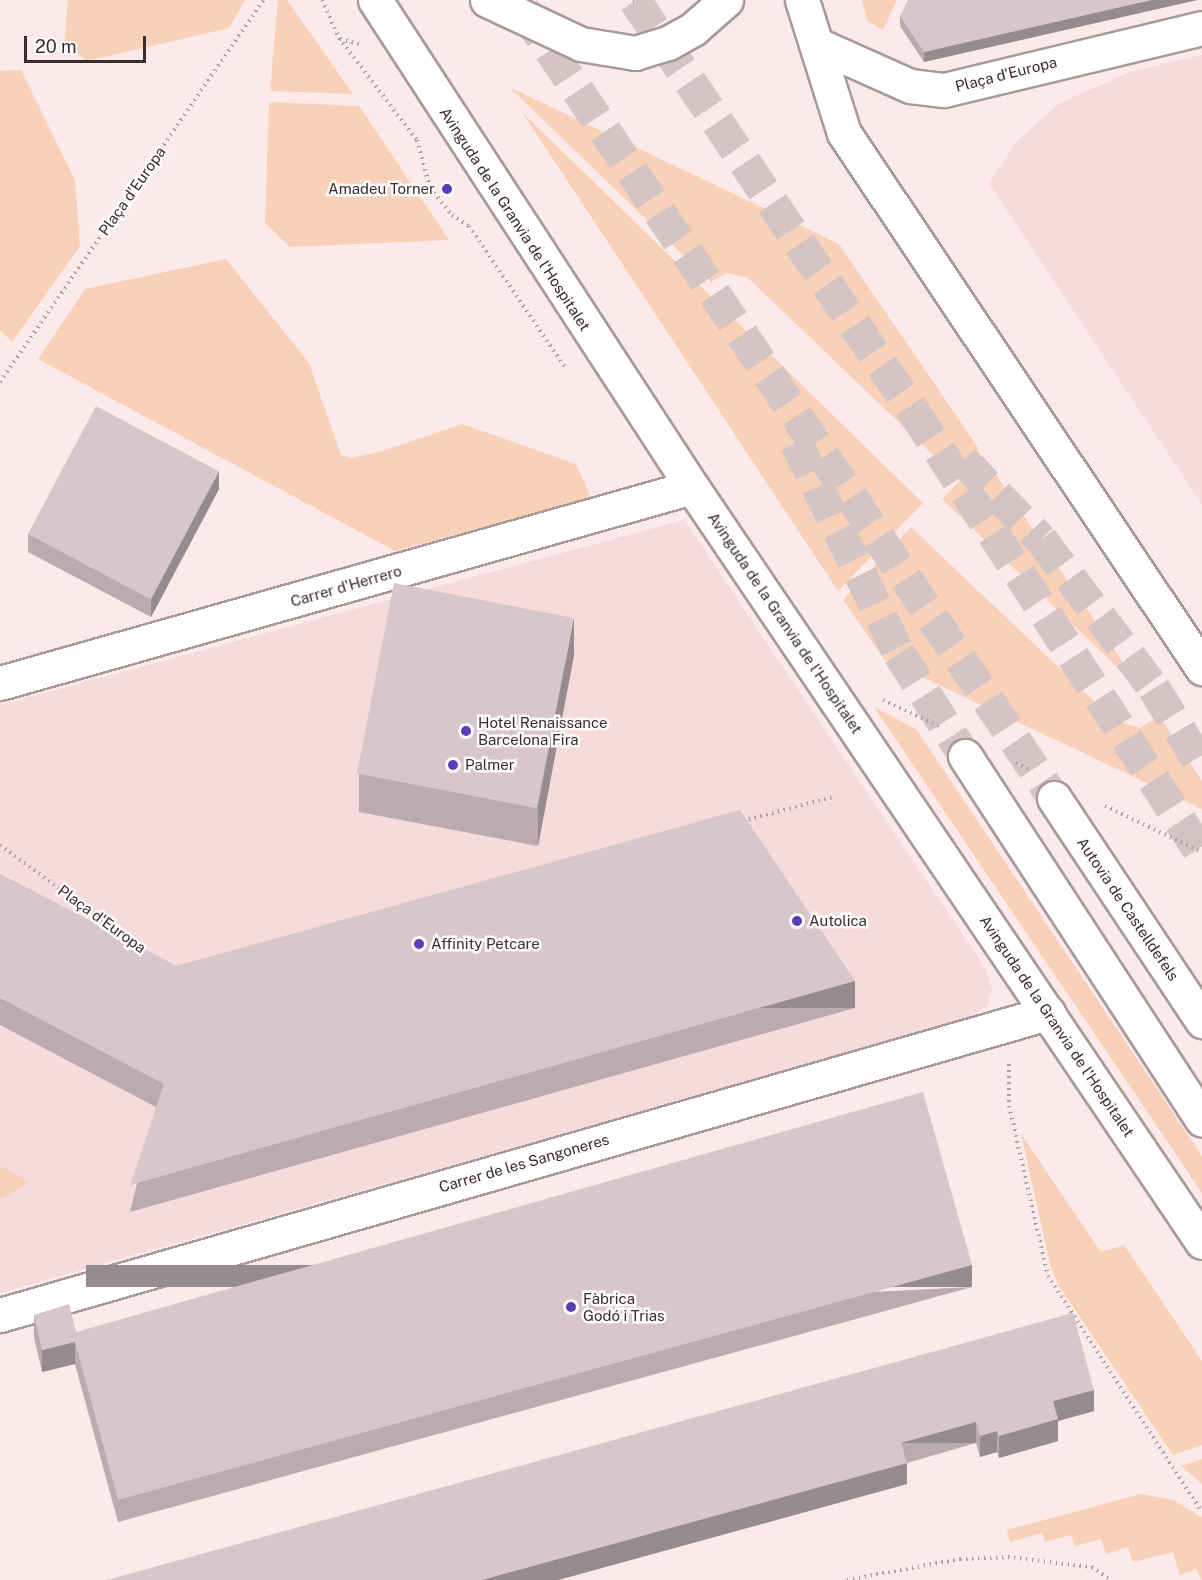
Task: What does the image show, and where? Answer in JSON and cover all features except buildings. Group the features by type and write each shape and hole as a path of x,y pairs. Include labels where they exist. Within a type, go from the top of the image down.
{"main road":[{"name":"Avinguda de la Granvia de l'Hospitalet","path":"375,0 692,487 1202,1242"},
{"path":"488,0 581,44 635,53 668,43 693,29 726,0"},
{"path":"802,0 844,133 1202,668"},
{"name":"Plaça d'Europa","path":"816,44 910,86 944,90 1202,28"},
{"name":"Carrer d'Herrero","path":"0,683 692,487"},
{"path":"965,756 1202,1120"},
{"name":"Autovia de Castelldefels","path":"1054,798 1202,1021"},
{"name":"Carrer de les Sangoneres","path":"0,1315 1048,1012"}],"path":[{"name":"Plaça d'Europa","path":"0,382 264,0"},
{"path":"322,0 339,38 362,45"},
{"path":"734,824 836,796"},
{"name":"Plaça d'Europa","path":"0,844 145,951"},
{"path":"1009,1052 1010,1106 1048,1276 1202,1512"},
{"path":"848,1580 926,1564 1008,1557 1092,1567 1111,1580"}],"shaded area":[{"path":"68,0 245,0 229,28 87,61 64,44"},
{"path":"278,0 287,0 353,94 270,91"},
{"path":"862,0 897,0 883,30 867,21"},
{"path":"1202,55 1202,505 989,183 1017,141 1060,103 1130,72"},
{"path":"21,70 75,180 80,246 12,342 0,330 0,71"},
{"path":"509,87 839,244 979,449 954,475 748,278 727,273 711,282"},
{"path":"269,102 359,106 449,240 290,247 265,223"},
{"path":"522,112 923,503 838,591"},
{"path":"226,259 309,363 341,455 351,458 386,450 462,424 576,464 591,498 395,551 38,359 85,289"},
{"path":"984,457 1143,692 942,499"},
{"path":"684,520 987,971 992,991 987,1006 966,1019 0,1293 0,705"},
{"path":"911,527 1114,720 1140,728 1159,716 1202,781 1202,809 884,659 843,600"},
{"path":"874,707 916,729 1202,1156 1202,1193"},
{"path":"1021,1134 1101,1252 1124,1245 1202,1361 1202,1445 1173,1455 1059,1286 1051,1268"},
{"path":"0,1166 29,1181 2,1199 0,1198"},
{"path":"1202,1459 1202,1484 1181,1466"},
{"path":"1141,1494 1173,1500 1202,1517 1202,1580 1196,1569 1180,1575 1173,1552 1133,1562 1128,1547 1106,1554 1101,1539 1075,1546 1071,1535 1045,1542 1042,1533 1010,1542 1007,1530"}],"tunnel":[{"path":"635,0 913,410 1202,854"},
{"path":"523,9 1054,798"},
{"path":"796,442 899,653 965,756"},
{"path":"963,460 1041,539 1154,688 1202,766"}],"place":[{"name":"Amadeu Torner","path":"447,189"},
{"name":"Hotel Renaissance Barcelona Fira","path":"466,731"},
{"name":"Palmer","path":"453,765"},
{"name":"Autolica","path":"797,921"},
{"name":"Affinity Petcare","path":"419,944"},
{"name":"Fàbrica Godó i Trias","path":"571,1307"}]}
